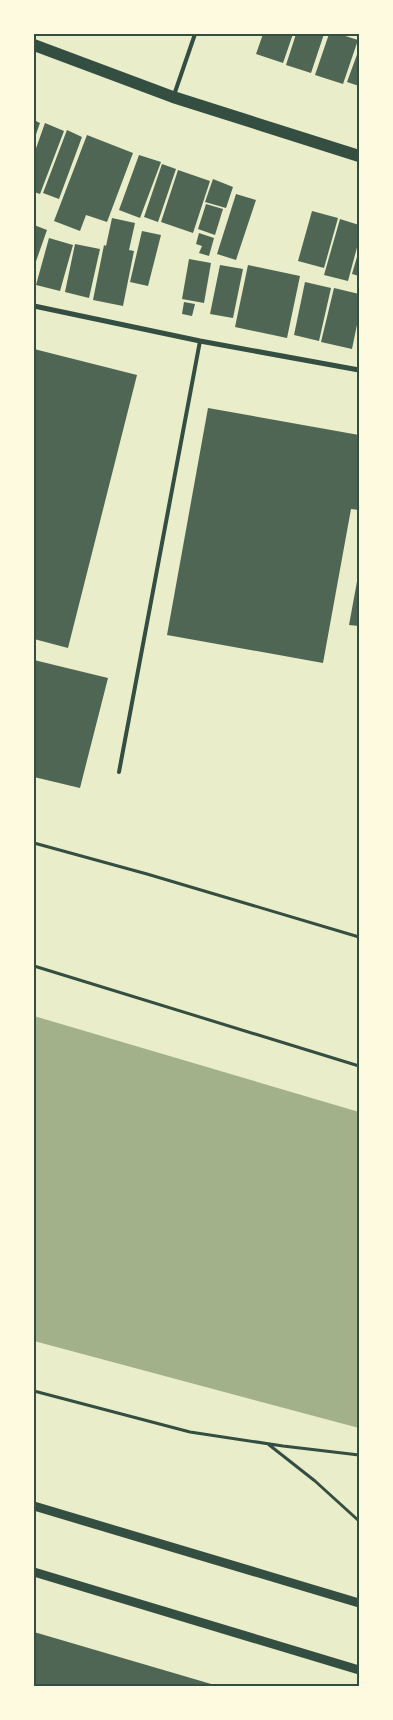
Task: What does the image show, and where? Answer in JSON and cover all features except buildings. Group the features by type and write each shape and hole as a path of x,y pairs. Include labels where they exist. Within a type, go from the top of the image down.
{"main road":[{"path":"34,45 173,97 359,156"}],"street":[{"path":"34,306 200,341 359,370"},
{"path":"34,1506 359,1603"},
{"path":"34,1572 359,1670"}],"lane":[{"path":"173,97 195,34"},
{"path":"119,772 200,341"}],"path":[{"path":"34,843 147,874 359,937"},
{"path":"34,966 359,1066"},
{"path":"34,1391 190,1432 267,1444 359,1455"},
{"path":"267,1444 315,1481 359,1521"}],"shaded area":[{"path":"34,1016 359,1112 359,1428 34,1341"}]}
